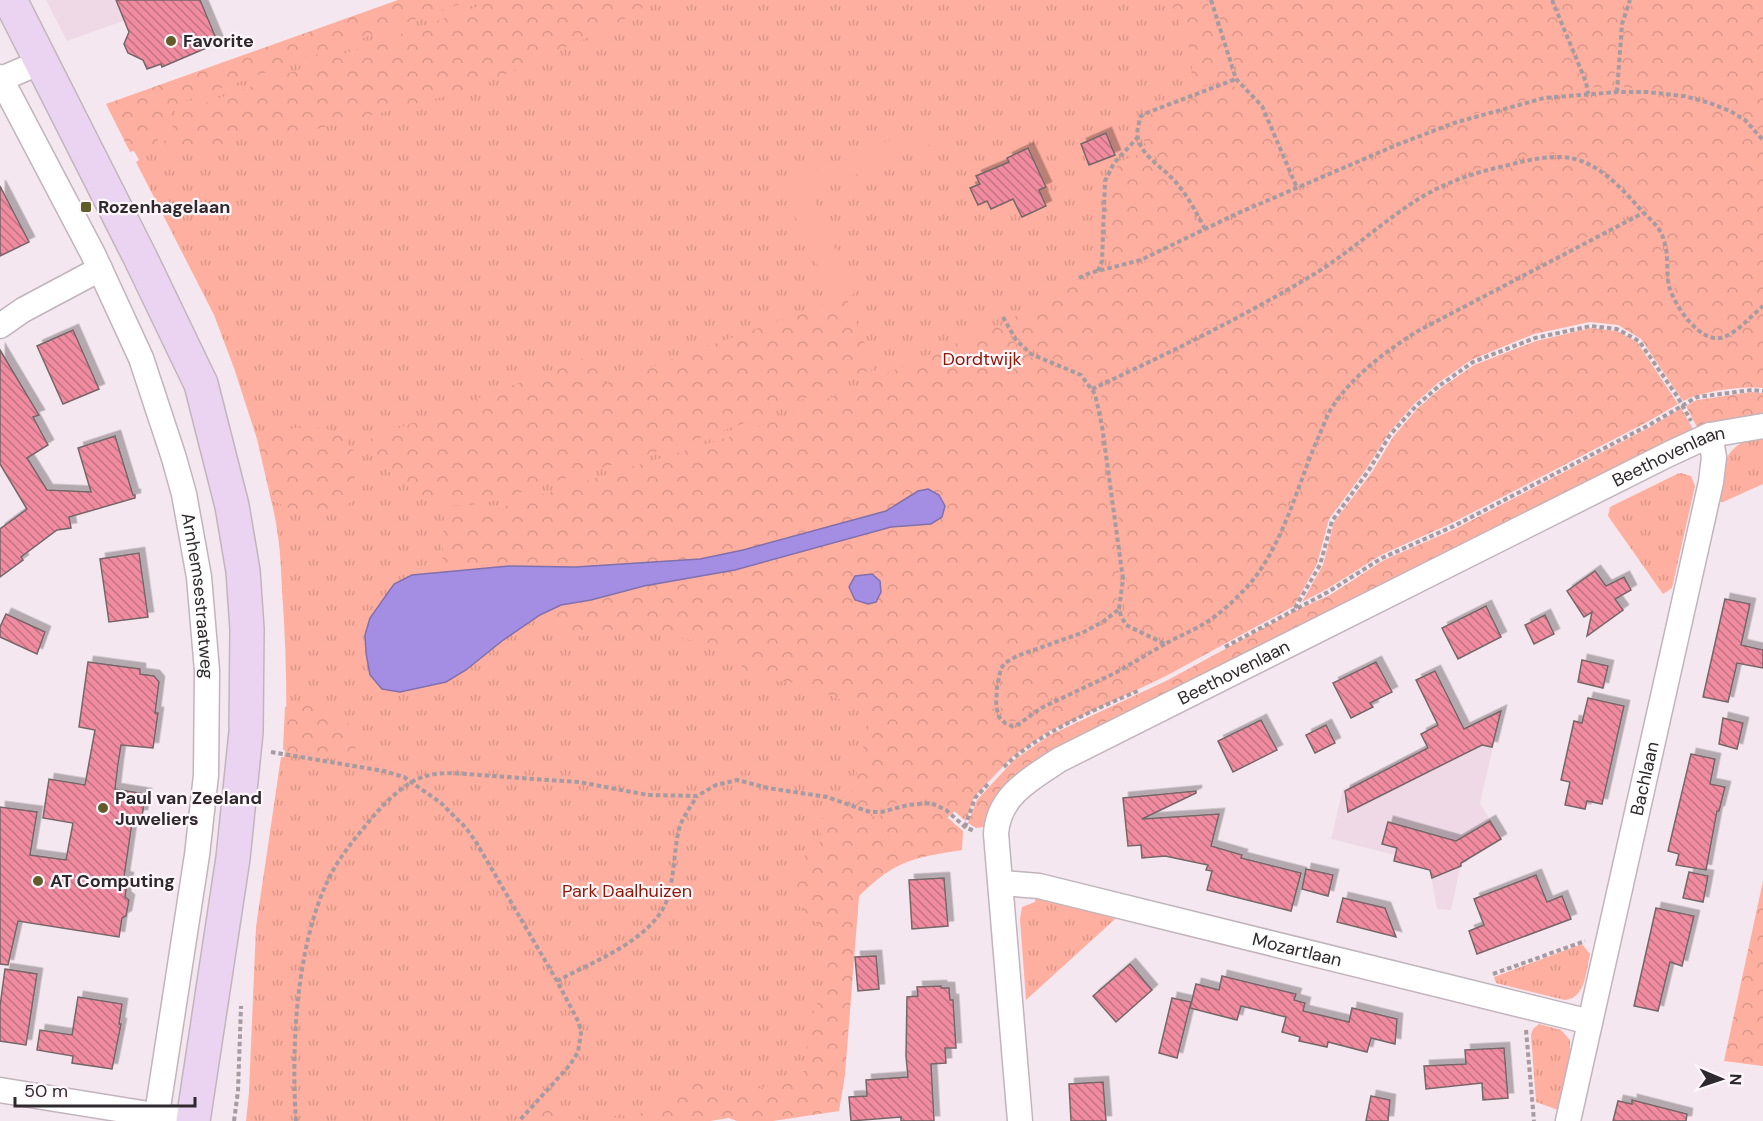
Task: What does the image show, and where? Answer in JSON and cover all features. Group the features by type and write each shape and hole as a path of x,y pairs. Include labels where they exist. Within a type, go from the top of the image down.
{"main road":[{"path":"10,0 140,257 201,384 232,506 243,571 247,680 243,772 233,858 192,1121"}],"street":[{"name":"Arnhemsestraatweg","path":"41,62 1,78 100,269 141,358 174,458 192,533 205,624 208,701 206,775 197,855 157,1114"},
{"path":"0,326 23,310 100,269"},
{"name":"Beethovenlaan","path":"1020,1121 1002,883 996,834 1000,813 1016,790 1059,760 1706,437 1763,426"},
{"name":"Bachlaan","path":"1568,1121 1711,482 1714,457 1706,437"},
{"name":"Mozartlaan","path":"1002,883 1039,886 1590,1022"},
{"path":"0,1090 192,1121"}],"path":[{"path":"1211,0 1236,79 1262,106 1297,188"},
{"path":"1552,0 1586,82 1588,94"},
{"path":"1617,92 1622,24 1630,0"},
{"path":"1205,229 1183,191 1143,148 1138,137 1141,116 1236,79"},
{"path":"1079,278 1141,260 1297,188 1454,123 1544,99 1617,92 1664,93 1710,103 1745,120 1763,140"},
{"path":"1098,271 1102,261 1105,181 1114,163 1138,137"},
{"path":"1092,389 1193,342 1265,304 1312,276 1424,196 1473,173 1549,157 1573,157 1607,176 1658,227 1665,242 1666,263 1673,299 1692,324 1712,337 1722,338 1738,329 1763,306"},
{"path":"1119,609 1104,621 1082,633 1017,656 1005,663 1001,668 997,687 996,706 999,717 1012,726 1019,724 1041,708 1115,673 1202,625 1217,614 1255,577 1273,550 1330,410 1350,384 1382,355 1416,332 1644,213"},
{"path":"1003,317 1016,339 1031,354 1081,375 1095,394 1102,426 1123,579 1119,609 1126,625 1165,644"},
{"path":"1295,608 1320,565 1332,521 1370,471 1390,435 1416,406 1473,362 1546,335 1591,326 1617,329 1639,341 1706,437"},
{"path":"1222,649 1328,592 1382,558 1454,526 1651,424 1697,397 1752,390 1763,391"},
{"path":"997,774 1012,759 1049,733 1142,689"},
{"path":"271,752 384,771 404,777 441,803 466,828 557,981 579,1023 578,1052 564,1074 519,1121"},
{"path":"296,1121 295,1069 298,1009 306,952 320,899 336,865 383,805 426,775 446,773 579,782 648,795 697,796"},
{"path":"557,981 628,942 657,920 668,896 678,832 682,821 697,796 716,785 737,780 768,788 827,796 870,812 931,803 946,810 965,826 975,798 990,782"},
{"path":"1461,990 1485,977 1582,942 1609,936"},
{"path":"1524,1006 1534,1121"}],"shaded area":[{"path":"46,0 182,0 67,41"},
{"path":"928,489 939,495 945,506 942,517 931,524 891,527 735,570 644,586 591,600 561,605 540,615 502,641 466,670 446,682 400,692 382,689 370,675 365,635 370,618 394,584 412,575 509,566 576,567 700,559 743,550 886,511 918,491"},
{"path":"872,574 880,581 881,592 876,602 868,604 855,600 849,587 855,576"},
{"path":"1502,709 1480,803 1502,840 1461,864 1451,910 1437,909 1430,871 1393,862 1394,855 1331,839 1343,789"}],"green space":[{"path":"398,0 471,0 179,103 165,122 156,144 130,152 106,104"},
{"name":"Dordtwijk","path":"410,0 1763,0 1763,379 1703,380 1610,256 1456,336 1279,582 1021,746 968,800 856,894 838,1108 755,1121 729,1115 695,1121 246,1121 256,927 281,757 284,757 286,745 286,669 281,568 278,534 271,500 275,502 260,438 257,439 214,315 136,162 139,160 108,104"},
{"path":"496,0 661,0 651,3 607,29 470,90 293,135 254,133 190,155 179,148 167,147 165,144 173,125 185,110"},
{"path":"1170,0 1207,0 1231,71 1228,78 1191,91 1192,55"},
{"path":"1214,0 1549,0 1583,83 1579,91 1507,104 1438,126 1304,182 1295,177 1265,105 1239,77"},
{"path":"1556,0 1626,0 1618,23 1615,78 1608,88 1590,87"},
{"path":"1633,0 1763,0 1763,135 1735,110 1718,102 1681,92 1625,88 1621,83 1624,24"},
{"path":"1230,85 1247,94 1260,108 1273,134 1290,184 1288,188 1213,221 1200,215 1181,183 1153,154 1141,133 1142,124 1149,115"},
{"path":"1608,96 1672,98 1715,108 1734,117 1750,130 1763,147 1763,301 1729,331 1714,335 1687,314 1673,285 1663,231 1623,185 1607,172 1584,159 1562,154 1539,154 1513,159 1448,179 1407,202 1293,283 1201,332 1107,377 1093,376 1033,350 1025,345 1013,329 1010,319 1091,277 1142,264 1238,217 1455,126 1545,102"},
{"path":"933,122 941,140 811,193 855,293 835,302 783,191 787,182"},
{"path":"1138,155 1156,165 1176,185 1191,209 1195,230 1152,252 1117,261 1108,258 1106,194 1109,180 1115,169 1125,160"},
{"path":"1550,160 1572,161 1605,178 1633,205 1631,214 1413,329 1381,351 1348,381 1327,409 1303,462 1270,548 1252,575 1215,612 1171,638 1157,637 1129,623 1124,614 1127,578 1100,401 1103,391 1110,384 1213,335 1289,294 1396,219 1439,192 1485,174"},
{"path":"1644,218 1654,227 1659,239 1663,273 1676,310 1698,332 1708,338 1726,339 1741,331 1763,310 1763,388 1722,390 1701,394 1683,401 1641,339 1618,325 1590,322 1534,334 1471,360 1438,383 1414,404 1388,434 1367,468 1329,519 1317,564 1294,606 1166,676 1048,732 1012,757 974,797 966,821 947,806 932,799 910,800 878,807 860,805 850,801 870,720 857,707 830,695 790,682 755,678 745,671 728,647 648,632 621,630 571,638 541,615 561,605 591,600 644,586 735,570 891,527 931,524 918,491 886,511 743,550 700,559 576,567 509,566 442,573 444,513 469,515 495,509 739,434 794,413 999,325 1006,329 1014,342 1030,357 1079,377 1091,396 1109,497 1120,578 1117,600 1112,610 1103,618 1057,639 1016,652 997,667 993,687 995,717 1001,726 1011,729 1021,727 1043,710 1117,675 1204,628 1219,617 1257,579 1275,552 1333,412 1353,387 1385,358 1417,335"},
{"path":"846,297 875,368 736,426 497,500 456,505 430,499 397,478 359,443 593,355 603,384"},
{"path":"1591,328 1617,331 1637,342 1678,404 1452,523 1381,555 1302,602 1323,565 1334,522 1372,472 1393,437 1418,408 1441,388 1474,365 1536,341"},
{"path":"1752,392 1763,393 1763,417 1726,419 1698,429 1686,406 1697,400"},
{"path":"1681,408 1694,431 1109,725 990,826 976,828 968,823 977,800 1014,760 1050,735 1168,680 1297,610 1330,595 1384,560 1455,529 1652,426"},
{"path":"319,427 338,432 356,454 354,499 333,513 314,515 294,510 271,500 257,439 294,428"},
{"path":"1763,434 1763,484 1723,502 1716,501 1724,466 1732,450 1739,444"},
{"path":"1681,473 1691,476 1695,486 1672,588 1663,594 1608,516 1610,507"},
{"path":"1117,617 1123,628 1150,642 1149,649 1114,669 1039,704 1018,720 1013,722 1002,716 1000,705 1003,670 1008,665 1083,637"},
{"path":"307,705 331,712 347,722 355,737 354,762 283,750 285,707"},
{"path":"839,804 869,816 926,808 947,817 963,831 962,850 906,862 884,875 859,896 845,1075 839,1111 773,1121 737,1121 729,1118 710,1121 601,1121 606,1118 628,1118 639,1114 654,1105 688,1077 701,1079 721,1089 738,1091 789,1081 802,1073 808,1060 807,1042 811,1019 825,975 828,934 796,903 792,881 801,859 820,842 822,818"},
{"path":"1763,881 1763,1066 1724,1061"},
{"path":"1036,895 1117,913 1114,920 1026,1000 1020,919 1022,907 1035,902"},
{"path":"1582,944 1590,954 1584,983 1572,998 1565,1000 1496,983 1494,977"},
{"path":"1539,1024 1561,1030 1570,1040 1570,1048 1575,1049 1561,1111 1536,1102 1531,1035 1533,1029"},
{"path":"540,1105 591,1121 524,1121"}],"building":[{"path":"116,0 200,0 218,43 162,67 161,64 147,69 143,60 128,53 124,44 129,32"},
{"path":"1106,133 1115,155 1089,165 1081,144"},
{"path":"1028,148 1046,187 1039,190 1046,206 1022,217 1013,199 991,209 987,201 978,205 970,188 980,184 976,176 1009,162 1007,158"},
{"path":"0,186 29,242 0,256"},
{"path":"73,330 99,389 63,404 37,346"},
{"path":"0,350 39,415 33,417 48,445 27,458 47,490 91,492 78,448 115,436 135,498 69,517 71,528 57,530 21,557 23,560 0,577 0,529 27,509 0,464"},
{"path":"139,553 148,617 109,622 100,559"},
{"path":"1595,571 1606,586 1624,577 1631,590 1615,599 1623,610 1587,636 1592,612 1584,617 1567,591"},
{"path":"1725,599 1750,604 1741,645 1763,650 1763,668 1737,663 1728,702 1703,697"},
{"path":"1486,606 1501,637 1458,659 1442,628"},
{"path":"6,614 45,632 37,654 0,637 0,627"},
{"path":"1545,615 1554,634 1534,644 1525,625"},
{"path":"1582,660 1608,666 1603,688 1578,682"},
{"path":"88,662 140,669 140,674 154,676 159,682 155,713 158,713 153,748 121,745 118,764 115,789 146,794 142,815 138,815 136,824 132,823 124,877 128,878 125,897 129,900 126,916 122,918 119,937 18,921 8,965 0,964 0,807 37,812 30,855 66,860 73,823 43,818 49,779 85,785 95,730 79,727"},
{"path":"1376,662 1392,692 1370,703 1373,707 1351,718 1333,683"},
{"path":"1435,671 1464,729 1501,711 1492,747 1482,745 1348,812 1345,791 1428,748 1421,734 1438,725 1416,680"},
{"path":"1588,698 1624,706 1602,804 1587,801 1585,809 1565,805 1570,782 1561,780 1574,721 1582,723"},
{"path":"1723,718 1743,723 1737,749 1719,744"},
{"path":"1261,720 1277,750 1233,772 1218,741"},
{"path":"1326,725 1335,743 1315,753 1306,735"},
{"path":"1691,754 1715,759 1710,784 1725,787 1719,811 1717,811 1706,870 1676,865 1679,854 1668,851"},
{"path":"1196,791 1142,819 1219,814 1211,846 1242,855 1241,858 1301,873 1291,911 1207,890 1212,871 1206,870 1208,865 1165,856 1142,858 1141,845 1128,846 1123,798"},
{"path":"1490,821 1501,839 1461,863 1461,866 1432,878 1430,870 1394,861 1397,848 1382,844 1388,822 1456,841"},
{"path":"1306,869 1333,875 1328,896 1302,889"},
{"path":"1689,872 1708,876 1703,902 1683,898"},
{"path":"1536,875 1547,902 1562,896 1571,919 1477,954 1469,931 1484,925 1474,899"},
{"path":"944,878 948,926 912,929 909,880"},
{"path":"1343,898 1385,908 1396,937 1337,922"},
{"path":"1656,908 1694,916 1682,966 1670,962 1658,1011 1634,1006"},
{"path":"876,956 879,989 858,991 855,957"},
{"path":"1130,964 1152,990 1116,1022 1093,996"},
{"path":"5,969 37,974 26,1045 0,1041 0,1006"},
{"path":"1222,976 1296,994 1294,1000 1305,1003 1303,1011 1349,1022 1352,1008 1397,1019 1395,1044 1371,1038 1367,1052 1328,1042 1327,1047 1299,1041 1300,1037 1282,1032 1286,1017 1241,1006 1237,1020 1190,1008 1196,984 1219,990"},
{"path":"941,986 941,988 949,988 950,1000 953,1000 956,1048 945,1048 946,1063 931,1064 934,1121 901,1121 901,1117 851,1121 849,1097 867,1096 866,1080 908,1077 907,997 918,996 917,987"},
{"path":"78,997 122,1004 119,1024 121,1024 112,1069 72,1063 73,1056 37,1050 40,1030 72,1035"},
{"path":"1172,998 1191,1002 1177,1058 1159,1053"},
{"path":"1504,1048 1508,1098 1483,1100 1482,1083 1426,1089 1424,1066 1466,1064 1465,1050"},
{"path":"1103,1082 1106,1121 1071,1121 1069,1084"},
{"path":"1371,1096 1390,1100 1388,1121 1366,1121"},
{"path":"1632,1100 1687,1114 1686,1121 1613,1121 1618,1101 1632,1104"}],"place":[{"name":"Favorite","path":"171,41"},
{"name":"Rozenhagelaan","path":"86,207"},
{"name":"Paul van Zeeland Juweliers","path":"103,808"},
{"name":"AT Computing","path":"38,881"}],"park label":[{"name":"Park Daalhuizen","path":"627,891"}]}
